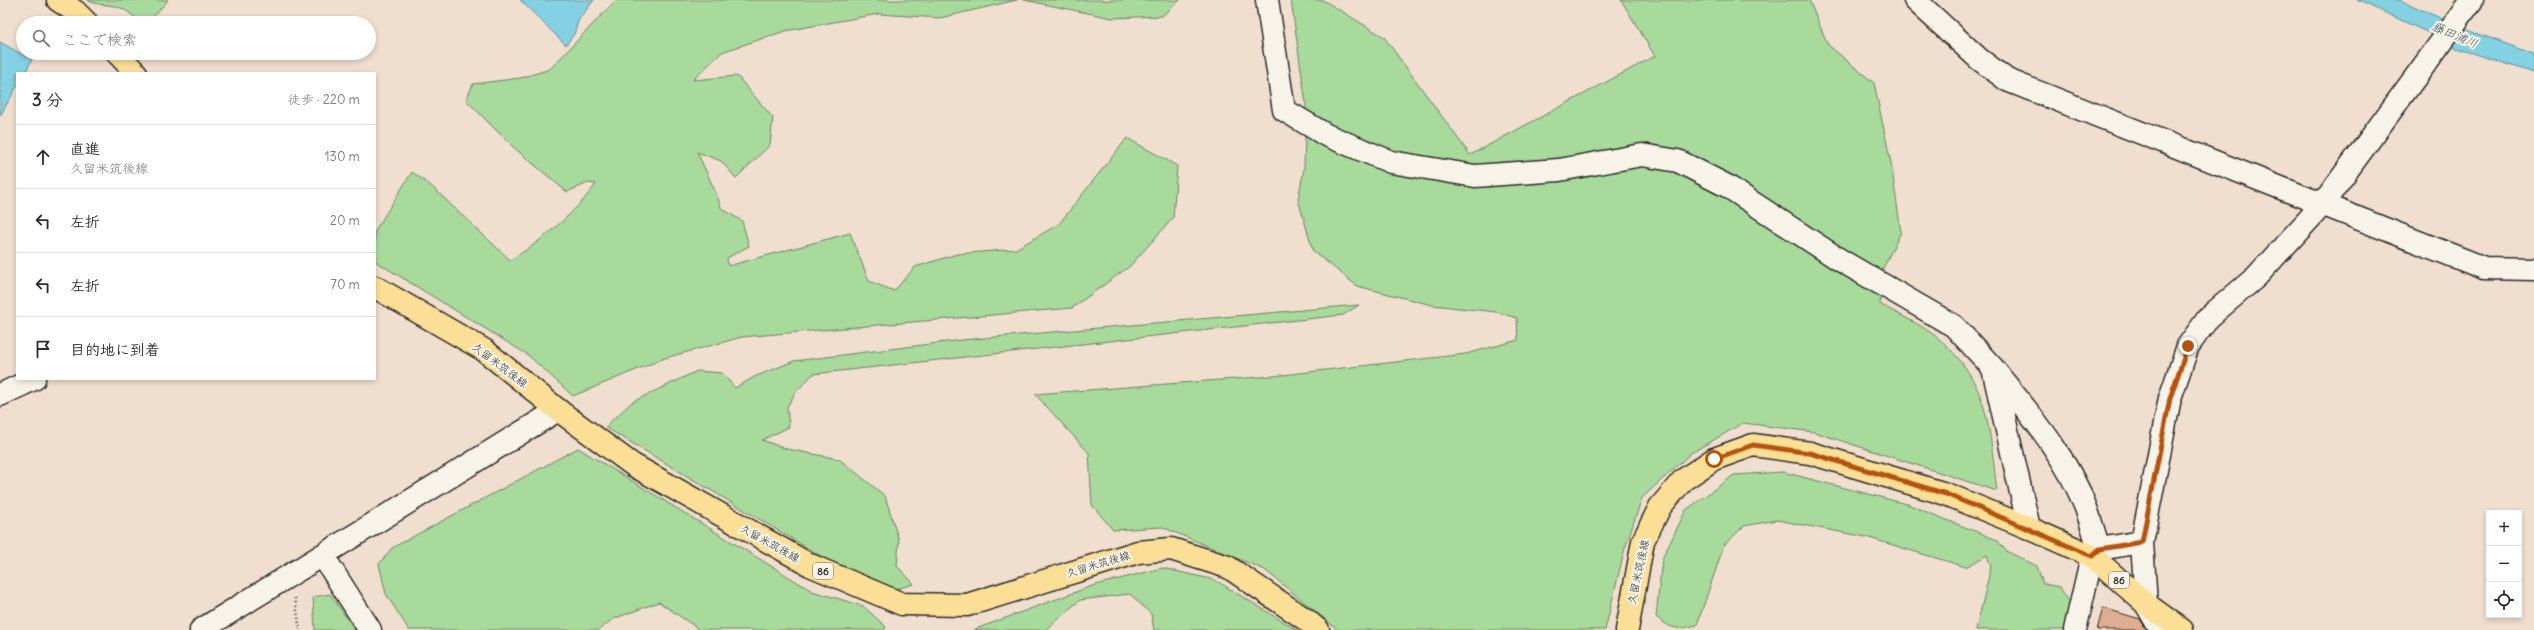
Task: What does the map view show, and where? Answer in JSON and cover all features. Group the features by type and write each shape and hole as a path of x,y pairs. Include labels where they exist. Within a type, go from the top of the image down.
{"main road":[{"path":"58,0 80,16"},
{"path":"124,60 135,72"},
{"name":"久留米筑後線","path":"376,288 484,350 558,410 633,465 810,566 902,604 967,605 1138,552 1171,549 1228,566 1306,619 1318,630"},
{"name":"久留米筑後線","path":"1627,630 1643,541 1660,506 1683,480 1714,459 1753,445 1810,453 1946,494 2029,528 2096,553 2146,604 2182,630"}],"street":[{"path":"1267,0 1284,110 1326,135 1391,162 1475,176 1559,170 1642,155 1678,161 1727,186 1840,260 1954,326 1993,368 2036,421 2068,471 2086,508 2096,553 2075,630"},
{"path":"1915,0 1979,59 2007,80 2321,206 2484,268 2534,269"},
{"path":"2161,630 2146,604 2142,542 2170,398 2188,346 2209,317 2256,277 2321,206 2472,0"},
{"path":"1993,368 2029,528"},
{"path":"0,395 32,380"},
{"path":"201,630 558,410"},
{"path":"2096,553 2142,542"},
{"path":"323,556 370,630"}],"path":[{"path":"290,574 300,630"}],"green space":[{"path":"87,0 168,0 154,16 133,16 119,7 96,4"},
{"path":"616,0 1017,0 940,18 878,14 785,31 722,52 693,80 737,76 773,118 770,145 736,178 721,161 697,152 717,195 721,208 742,221 749,246 727,258 728,266 850,233 869,281 894,291 915,267 957,254 1016,249 1059,224 1127,138 1177,166 1173,218 1130,266 1072,308 742,337 665,358 573,396 528,355 376,262 376,229 412,172 430,185 510,260 533,245 557,226 588,195 596,184 588,183 567,192 512,146 466,100 473,84 521,78 550,69"},
{"path":"1024,0 1180,0 1162,16 1112,18"},
{"path":"1291,0 1323,0 1384,37 1470,155 1655,56 1621,0 1809,0 1828,45 1874,83 1891,163 1901,232 1883,268 1880,304 1917,324 1938,338 1955,355 1968,372 1977,389 1989,427 1997,491 1814,432 1743,423 1691,453 1642,498 1625,548 1605,630 1338,630 1265,570 1162,527 1113,530 1092,505 1089,453 1035,394 1273,376 1466,354 1518,340 1517,318 1496,312 1432,305 1357,286 1313,251 1298,199 1304,169 1306,104"},
{"path":"1359,305 1343,315 813,374 795,393 787,407 789,427 762,440 787,449 839,459 885,496 899,541 897,566 914,584 896,589 861,580 605,427 632,402 697,371 722,373 735,388 754,377 794,361 962,340"},
{"path":"578,448 812,591 863,606 886,627 884,630 700,630 659,602 613,619 599,630 409,630 386,594 379,564 392,548"},
{"path":"1783,472 1907,504 1997,540 2006,551 2037,566 2043,584 2060,587 2070,606 2064,630 1976,630 1991,567 1987,555 1966,567 1866,537 1777,520 1744,526 1724,545 1697,625 1684,628 1675,628 1656,617 1662,559 1686,510 1734,475"},
{"path":"1162,568 1215,580 1297,630 1154,630 1151,614 1130,594 1080,600 1045,630 973,630 1092,586"},
{"path":"330,594 355,630 315,630 313,597"}],"water":[{"path":"520,0 594,0 579,19 574,34 566,45"},
{"name":"藤田浦川","path":"2357,0 2400,0 2465,29 2534,54 2534,73 2456,48 2453,44"},
{"path":"0,42 16,51 16,60 32,60 26,72 16,72 16,88 0,116"}],"building":[{"path":"2103,608 2140,619 2147,630 2097,630"}],"route":[{"path":"1714,459 1753,445 1810,453 1946,494 2092,556 2100,549 2142,542 2170,398 2188,346"}]}
